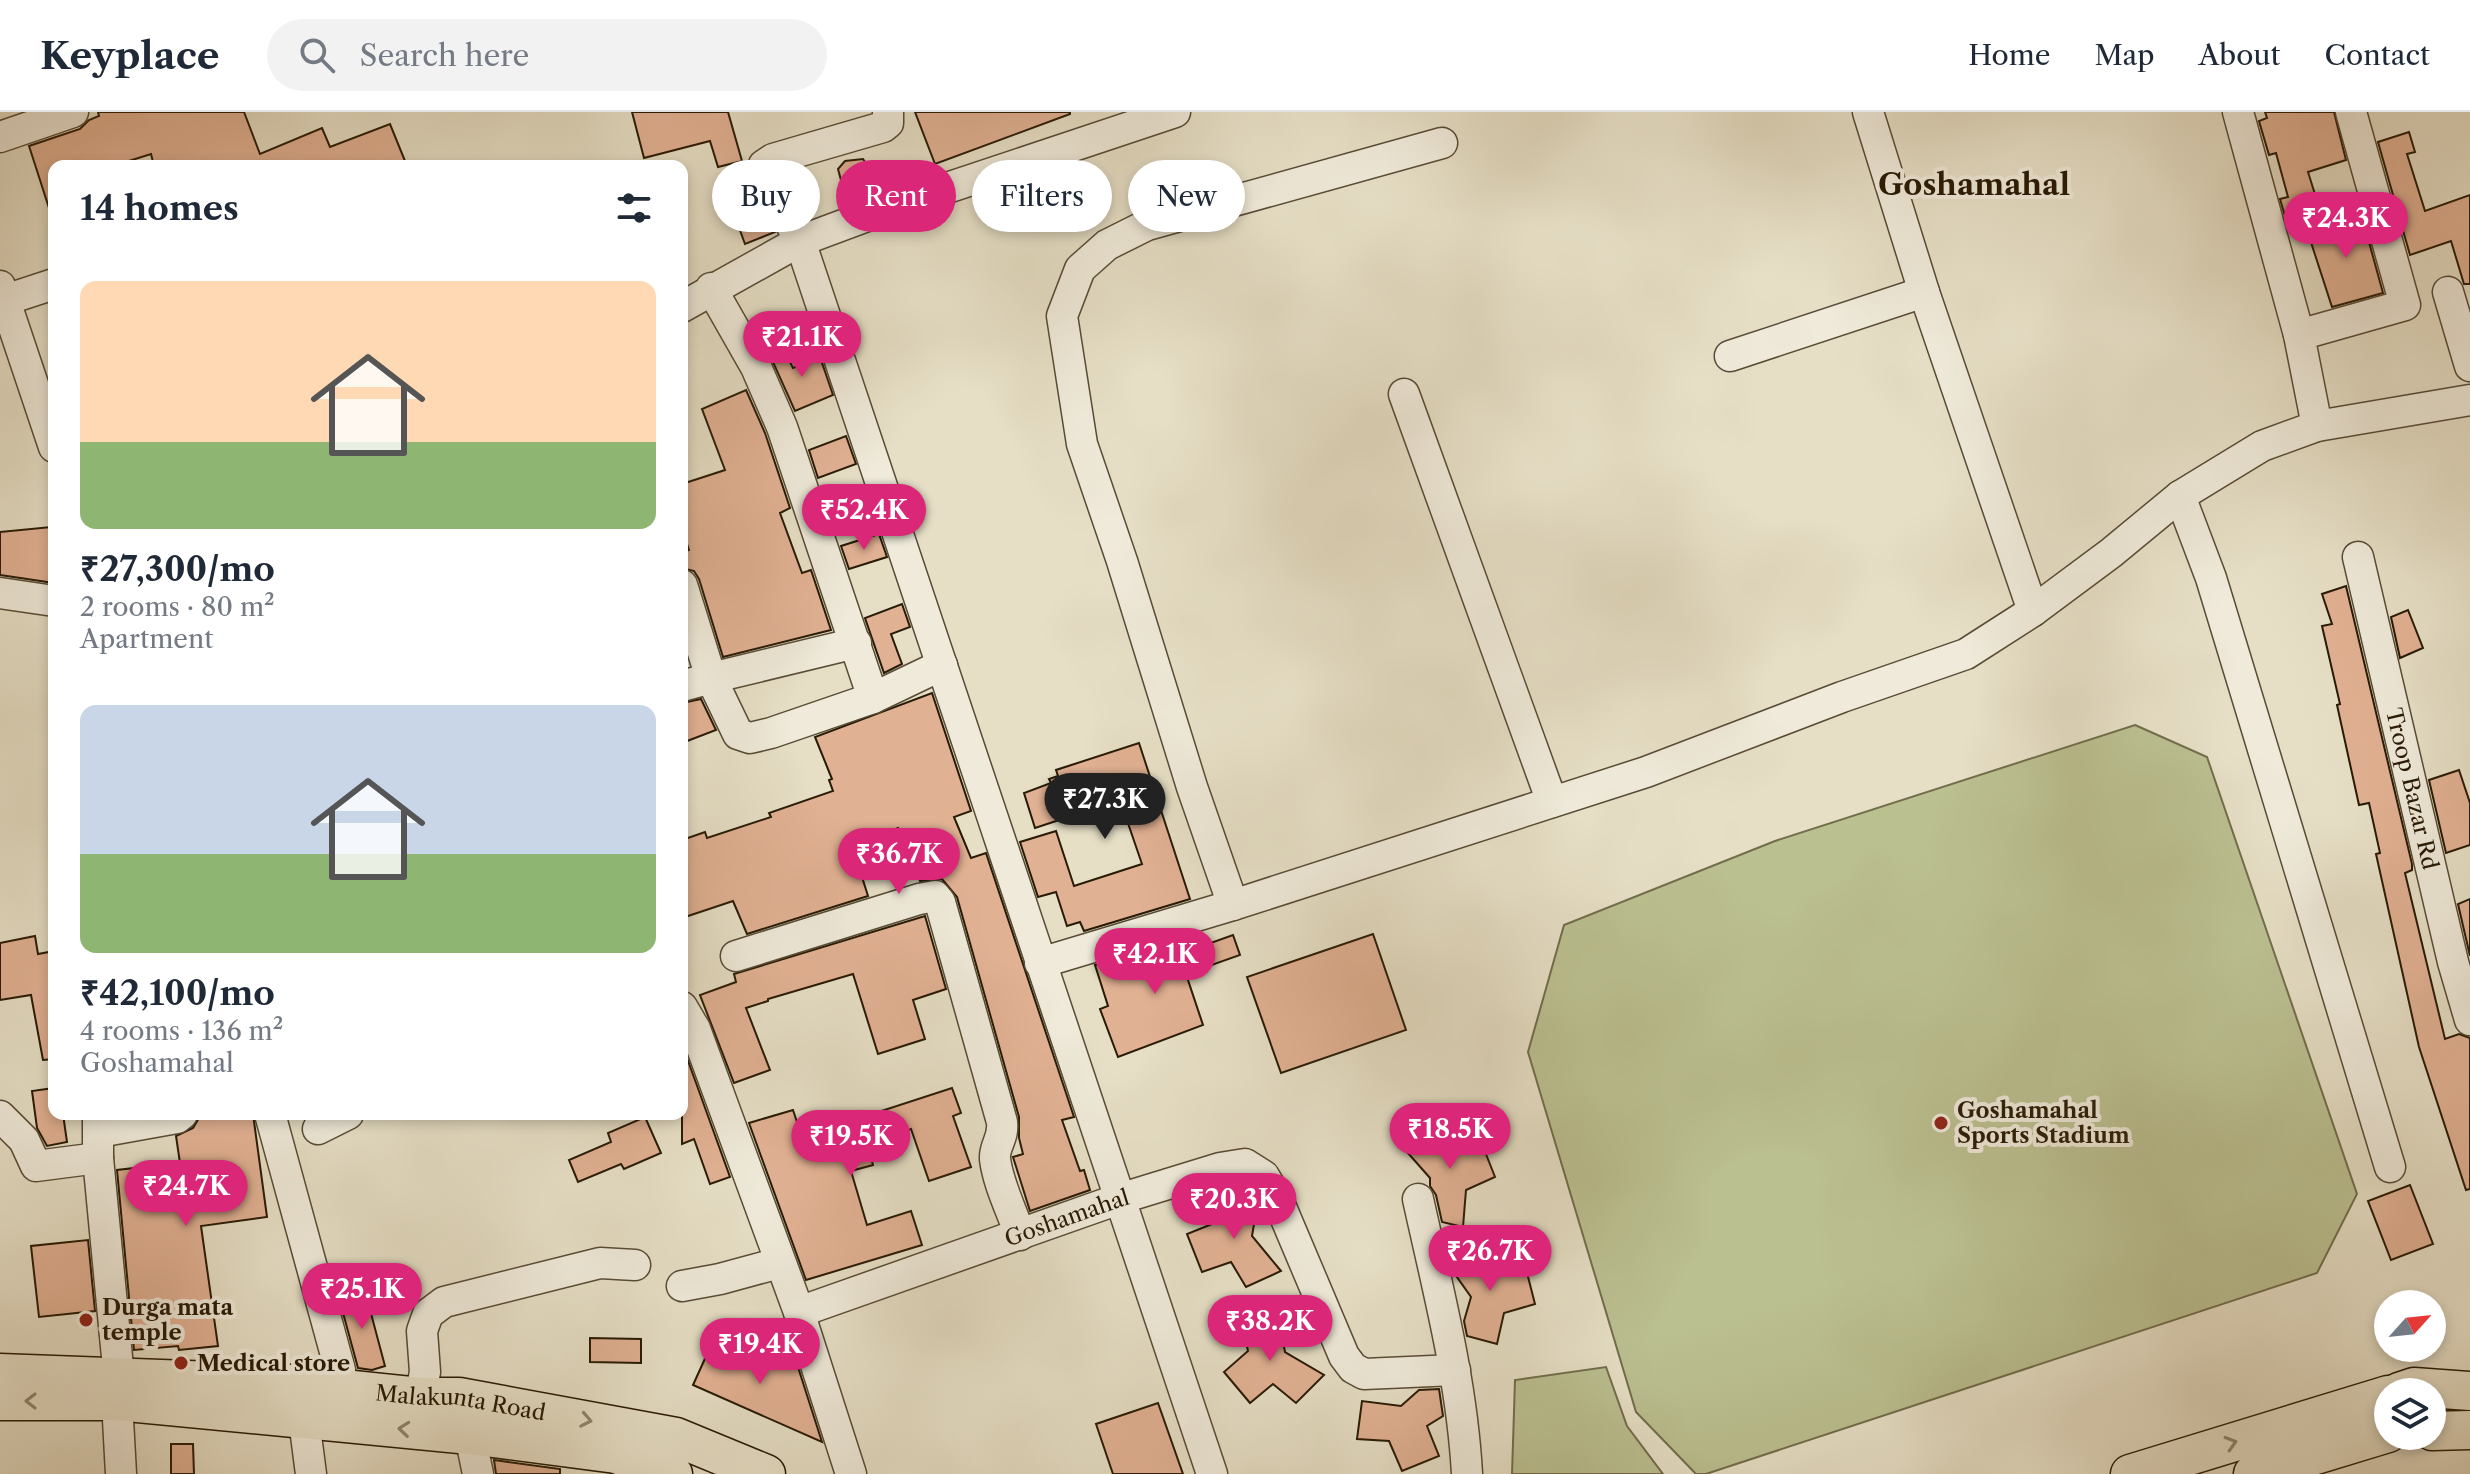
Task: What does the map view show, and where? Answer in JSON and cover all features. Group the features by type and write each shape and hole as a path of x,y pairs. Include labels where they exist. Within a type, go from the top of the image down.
{"main road":[{"name":"Malakunta Road","path":"0,1373 118,1390 295,1384 420,1397 469,1417 676,1437 766,1474"},
{"path":"2446,1389 2470,1391"},
{"path":"0,1401 118,1390 304,1420 469,1417 616,1454 673,1474"},
{"path":"2130,1474 2374,1399"},
{"path":"2446,1431 2470,1430"},
{"path":"2253,1474 2374,1437"}],"street":[{"path":"0,137 73,112"},
{"path":"888,112 888,123 883,127 773,159 764,165 764,174 800,241 1212,1474"},
{"path":"688,303 800,241 902,203 1175,112"},
{"path":"1868,112 1924,292 2033,611"},
{"path":"2238,112 2299,335 2317,426"},
{"path":"2351,112 2405,305"},
{"path":"1233,905 1082,444 1062,316 1080,269 1107,245 1147,225 1442,143"},
{"path":"48,285 2,293 48,428"},
{"path":"711,288 756,367 782,427 873,698"},
{"path":"2299,335 2459,289 2470,366"},
{"path":"1730,356 1924,292"},
{"path":"1404,394 1552,802"},
{"path":"1040,963 1233,905 1646,772 1842,697 1966,654 2033,611 2180,496 2262,446 2317,426 2470,400"},
{"path":"2180,496 2211,578 2390,1167"},
{"name":"Troop Bazar Rd","path":"2358,557 2453,962 2470,1020"},
{"path":"0,593 48,600"},
{"path":"688,604 711,678 738,734 750,738 873,698 942,665"},
{"path":"688,684 856,643"},
{"path":"736,956 935,896 940,902 1002,1122 1003,1133 995,1149 997,1169 1020,1235"},
{"path":"688,1017 799,1312 851,1474"},
{"path":"0,1116 24,1140 36,1166 98,1134 167,1120"},
{"path":"272,1120 340,1370 342,1389"},
{"path":"318,1129 336,1120"},
{"path":"98,1134 118,1390 121,1474"},
{"name":"Goshamahal","path":"799,1312 1119,1199 1220,1168 1245,1164 1264,1176 1278,1200 1344,1356 1353,1368 1364,1374 1455,1370"},
{"path":"1418,1199 1455,1370 1467,1474"},
{"path":"420,1397 425,1372 422,1331 428,1314 444,1302 600,1263 635,1265"},
{"path":"682,1286 779,1263"},
{"path":"469,1417 478,1474"},
{"path":"304,1420 311,1474"}],"green space":[{"name":"Goshamahal Sports Stadium","path":"2135,725 2207,757 2357,1194 2317,1273 1706,1474 1696,1474 1636,1412 1528,1052 1564,925 1775,841"},
{"path":"1606,1367 1627,1426 1663,1474 1512,1474 1515,1380"}],"building":[{"path":"98,112 244,112 260,154 322,128 330,147 390,124 405,160 152,160 151,154 132,160 48,160 48,205 29,146 80,129 99,116"},
{"path":"632,112 728,112 742,160 716,160 710,141 644,158"},
{"path":"915,112 1070,112 946,160 933,160"},
{"path":"2265,112 2334,112 2346,160 2308,172 2324,223 2290,233 2280,199 2288,197 2276,153 2269,155 2259,121 2267,118"},
{"path":"2409,132 2415,152 2407,154 2425,211 2470,195 2470,284 2464,284 2451,241 2410,255 2378,142"},
{"path":"2361,213 2383,293 2332,307 2307,230"},
{"path":"741,232 775,232 745,244"},
{"path":"781,344 793,368 820,357 833,395 795,411 768,351"},
{"path":"746,390 765,433 790,508 780,513 802,573 811,570 831,630 723,657 699,579 694,571 688,570 688,482 725,470 702,409"},
{"path":"846,436 856,464 818,478 809,450"},
{"path":"48,527 48,582 0,575 0,532"},
{"path":"879,534 887,557 849,569 841,546"},
{"path":"2346,586 2412,864 2412,870 2405,873 2445,1039 2459,1034 2470,1038 2470,1189 2466,1190 2419,1047 2376,854 2380,853 2369,803 2359,805 2337,705 2340,704 2322,626 2332,624 2322,594"},
{"path":"902,604 910,627 891,634 902,664 884,673 865,618"},
{"path":"2408,610 2423,648 2400,658 2391,617"},
{"path":"932,693 971,811 954,817 971,858 986,853 1074,1117 1062,1120 1090,1190 1030,1211 1013,1157 1023,1154 1019,1117 957,897 942,879 920,881 898,828 852,845 868,896 747,934 733,901 688,916 688,838 705,832 707,838 771,817 769,813 833,791 829,780 832,779 815,737"},
{"path":"701,699 716,730 688,741 688,702"},
{"path":"1139,743 1190,899 1084,931 1080,922 1067,926 1056,892 1038,897 1020,842 1056,831 1074,886 1142,864 1120,800 1035,828 1024,793 1051,783 1049,779 1058,776 1056,770"},
{"path":"2459,770 2470,803 2470,845 2446,853 2429,780"},
{"path":"2470,899 2470,956 2458,904"},
{"path":"925,916 946,989 913,1000 925,1039 878,1054 853,974 746,1008 770,1070 734,1083 700,995 736,982 734,974"},
{"path":"1373,934 1406,1030 1281,1073 1247,977"},
{"path":"1233,935 1240,955 1186,974 1203,1025 1118,1057 1100,1009 1108,1006 1095,965 1133,954 1138,969"},
{"path":"35,936 38,954 48,952 48,1060 43,1060 31,995 0,1000 0,943"},
{"path":"688,1061 730,1177 710,1184 694,1139 682,1144 682,1120 688,1120"},
{"path":"952,1088 961,1113 953,1116 971,1167 929,1181 911,1129 868,1146 873,1165 851,1171 867,1225 911,1211 922,1245 806,1280 749,1123 793,1110 799,1128 858,1111 860,1118"},
{"path":"48,1089 48,1120 64,1120 67,1142 47,1146 37,1128 32,1091"},
{"path":"198,1120 254,1120 267,1217 201,1226 218,1346 134,1350 117,1170 180,1163 176,1136 193,1128"},
{"path":"638,1120 646,1120 661,1153 624,1169 621,1164 578,1182 569,1160 611,1142 608,1133"},
{"path":"1435,1126 1451,1151 1480,1139 1495,1177 1466,1190 1463,1227 1442,1222 1430,1178 1400,1144"},
{"path":"2410,1185 2433,1244 2391,1260 2368,1201"},
{"path":"1221,1191 1255,1196 1258,1201 1252,1236 1281,1271 1246,1287 1231,1262 1202,1272 1187,1234 1217,1222"},
{"path":"88,1240 95,1311 39,1317 31,1246"},
{"path":"1482,1245 1494,1272 1525,1265 1535,1304 1504,1313 1497,1344 1467,1336 1464,1321 1471,1297 1452,1270 1449,1257"},
{"path":"365,1291 385,1366 372,1370 358,1368 339,1298"},
{"path":"1278,1313 1285,1352 1324,1375 1296,1403 1273,1384 1250,1403 1224,1372 1248,1351 1241,1320"},
{"path":"590,1338 641,1339 641,1363 590,1362"},
{"path":"748,1345 796,1361 822,1442 693,1385 708,1352"},
{"path":"1439,1389 1443,1416 1427,1426 1439,1456 1402,1471 1389,1441 1357,1439 1362,1401 1401,1406 1419,1390"},
{"path":"1158,1403 1183,1474 1113,1474 1096,1424"},
{"path":"171,1444 193,1444 194,1474 171,1474"},
{"path":"494,1460 560,1469 560,1474 496,1474"}],"place":[{"name":"Goshamahal Sports Stadium","path":"1941,1123"},
{"name":"Durga mata temple","path":"86,1320"},
{"name":"Medical store","path":"181,1363"}],"district":[{"name":"Goshamahal","path":"1974,184"}]}
